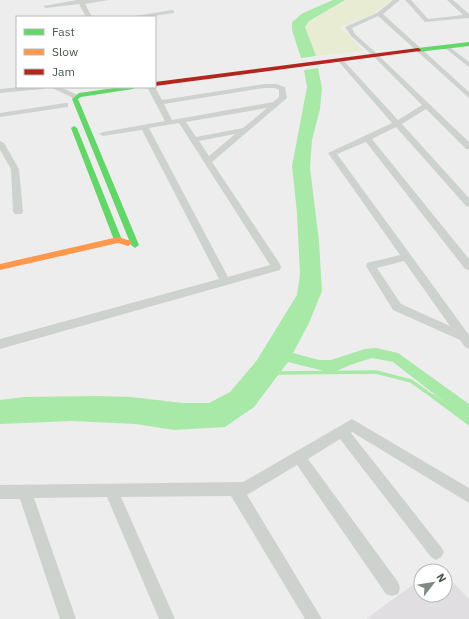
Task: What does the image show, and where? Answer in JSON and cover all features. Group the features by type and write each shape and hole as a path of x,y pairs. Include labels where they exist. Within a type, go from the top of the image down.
{"street":[{"path":"46,6 81,1 106,0"},
{"path":"398,0 379,14 348,27 353,35 469,147"},
{"path":"408,0 427,21 468,16"},
{"path":"450,0 468,16"},
{"path":"81,1 88,16"},
{"path":"140,16 172,12"},
{"path":"379,14 469,96"},
{"path":"156,80 416,49 469,40"},
{"path":"416,49 469,44"},
{"path":"447,47 469,65"},
{"path":"156,84 303,63 341,61 374,54"},
{"path":"341,61 469,204"},
{"path":"159,103 276,86 282,89 283,98 208,161"},
{"path":"0,91 32,88"},
{"path":"56,88 74,95 126,88"},
{"path":"100,88 65,97 64,102 118,240"},
{"path":"152,88 169,122"},
{"path":"74,95 76,106 135,246"},
{"path":"103,134 277,103"},
{"path":"426,105 398,124 368,139 332,153 467,341"},
{"path":"0,115 68,112"},
{"path":"0,344 276,268 181,120"},
{"path":"144,126 226,281"},
{"path":"194,140 246,130"},
{"path":"368,139 469,266"},
{"path":"0,143 16,170 18,212"},
{"path":"0,267 118,240 135,246"},
{"path":"90,256 135,246"},
{"path":"408,257 371,266 397,307 467,341"},
{"path":"0,492 112,492 245,489 352,426 469,496"},
{"path":"342,432 436,552"},
{"path":"299,457 392,588"},
{"path":"236,490 314,619"},
{"path":"25,492 68,619"},
{"path":"112,492 167,619"}],"shaded area":[{"path":"333,0 345,0 309,21 305,27 316,56 301,58 292,30 292,22 303,13"},
{"path":"345,0 392,0 373,14 340,27 364,51 316,56 305,27 309,21"},
{"path":"318,68 322,88 320,109 312,140 310,168 319,241 322,291 309,323 293,353 319,360 331,360 365,349 376,348 398,353 469,404 469,421 393,362 372,358 332,373 288,362 254,407 225,427 174,430 136,424 71,421 0,424 0,400 24,397 96,396 131,397 183,403 209,403 230,392 257,360 297,295 300,274 297,213 292,166 307,87 304,70"},
{"path":"453,582 469,599 469,619 366,619 413,585 413,603 453,603"}],"waterway":[{"path":"275,373 376,372 411,381 435,398"},
{"path":"434,397 469,423"}],"traffic: fast":[{"path":"418,50 469,44"},
{"path":"126,88 79,95 75,99 135,245"},
{"path":"74,128 118,240"}],"traffic: slow":[{"path":"0,267 118,240 128,243"}],"traffic: jam":[{"path":"156,84 418,50"}]}
